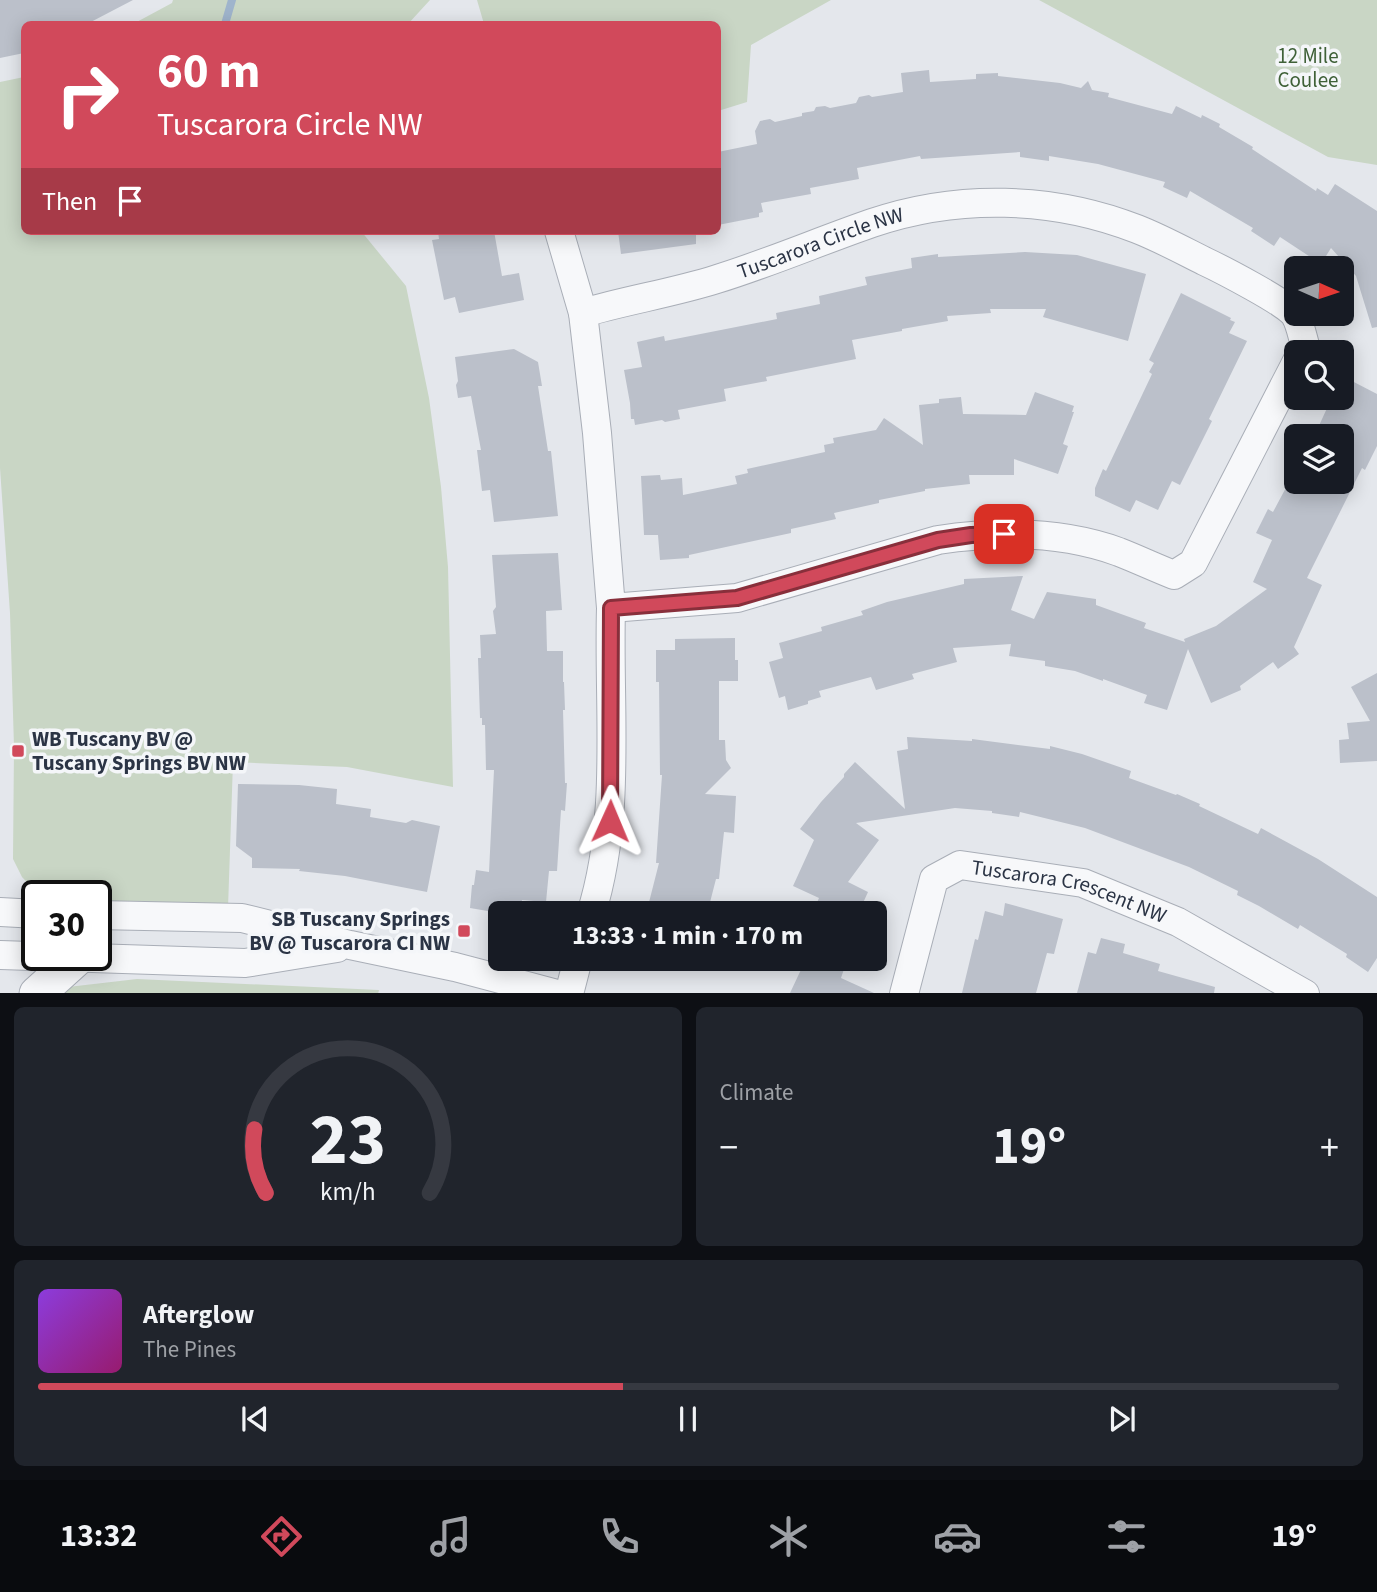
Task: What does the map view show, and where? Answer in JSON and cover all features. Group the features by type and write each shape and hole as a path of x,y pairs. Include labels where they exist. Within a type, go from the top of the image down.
{"street":[{"name":"Tuscarora Circle NW","path":"583,313 716,280 906,213 940,206 1010,202 1066,209 1138,229 1229,273 1294,312 1303,340"},
{"path":"560,235 583,313 597,433 611,608 610,821 606,857 594,901"},
{"path":"611,608 737,598 938,540 971,535 1038,535 1065,538 1118,552 1174,575 1193,563 1284,386"},
{"name":"Tuscarora Crescent NW","path":"904,993 934,879 960,865 1083,883 1178,922 1305,993"},
{"path":"0,912 21,913"},
{"path":"112,915 242,918 350,946 455,967 557,993"},
{"path":"112,957 245,963 350,946"},
{"path":"0,955 21,955"},
{"path":"37,993 62,971"},
{"path":"569,993 575,971"}],"green space":[{"path":"173,0 430,0 411,21 139,21"},
{"path":"477,0 831,0 751,45 747,102 721,110 721,21 483,21"},
{"name":"12 Mile Coulee","path":"1039,0 1377,0 1377,165 1328,157"},
{"path":"21,78 21,235 364,235 406,286 429,398 448,567 453,787 347,767 233,762 228,908 112,905 112,880 25,880 13,859 14,747 10,613 0,468 0,82"},
{"path":"137,979 379,990 378,993 60,993 68,987"}],"building":[{"path":"0,0 133,0 93,21 21,21 21,54 0,58"},
{"path":"929,70 930,82 976,79 976,74 998,73 998,76 1081,88 1088,81 1092,90 1109,93 1108,97 1172,114 1176,106 1201,118 1202,115 1220,124 1219,127 1316,191 1317,188 1328,195 1335,184 1377,211 1377,327 1372,328 1354,274 1354,256 1338,256 1331,248 1326,256 1309,256 1280,237 1274,246 1251,231 1253,228 1190,191 1187,198 1163,187 1165,182 1098,164 1049,156 1049,161 1020,157 1020,152 921,159 920,156 857,168 859,179 810,188 811,194 761,203 763,212 759,213 759,217 721,224 721,151 757,144 755,131 760,121 770,119 775,122 802,116 802,113 814,111 816,107 830,108 856,103 859,97 903,92 901,73"},
{"path":"438,235 495,235 502,276 519,273 524,300 459,313 455,297 444,300 432,240 439,239"},
{"path":"619,235 696,235 696,244 621,254"},
{"path":"1025,252 1077,255 1146,274 1128,341 1043,317 1046,309 990,309 991,313 947,316 948,321 852,340 856,359 766,377 767,381 724,389 726,401 678,410 680,419 635,425 634,419 631,419 624,370 642,367 637,342 664,336 665,341 777,319 776,313 820,304 819,296 867,285 865,277 912,268 911,258 938,254 938,257"},
{"path":"1181,293 1231,318 1230,320 1235,322 1229,333 1247,341 1180,485 1172,481 1158,510 1136,500 1130,512 1095,496 1095,488 1103,469 1106,471 1152,374 1149,372 1154,363 1149,360"},
{"path":"514,349 538,362 542,386 538,386 548,451 551,451 558,516 494,522 490,490 482,491 477,450 481,450 471,396 458,398 455,357"},
{"path":"1354,382 1377,394 1377,446 1365,470 1362,468 1354,484 1354,424 1320,424 1326,410 1354,410"},
{"path":"1035,392 1074,406 1063,444 1068,446 1058,474 1014,459 1014,475 969,475 970,484 925,489 879,500 879,503 834,513 836,519 791,529 791,533 689,555 689,558 660,560 658,535 644,535 641,476 660,475 661,480 682,478 683,495 737,484 735,476 748,473 747,469 825,452 824,445 834,443 833,438 876,430 884,418 923,445 919,405 939,403 939,399 961,397 963,414 1026,415"},
{"path":"1284,491 1284,494 1349,494 1307,578 1322,585 1294,647 1299,654 1278,669 1273,662 1240,686 1241,690 1211,703 1188,649 1167,710 1144,703 1147,695 1103,679 1045,666 1045,661 1009,656 1011,644 953,648 957,662 912,674 914,679 876,690 871,677 819,691 821,697 788,710 785,696 779,698 769,662 783,658 779,643 822,631 821,627 863,615 861,611 887,602 964,584 964,579 1023,576 1011,610 1034,619 1047,592 1096,599 1096,605 1146,623 1144,628 1185,642 1184,639 1216,626 1267,589 1253,582 1272,540 1256,533 1268,509 1273,512"},
{"path":"558,553 562,610 546,611 547,651 563,651 567,783 565,811 561,810 557,871 549,871 546,901 488,901 488,911 470,908 476,870 489,872 494,770 486,770 485,725 482,725 480,718 478,658 481,658 480,635 496,634 492,555"},
{"path":"735,638 735,660 738,660 738,681 719,681 719,740 725,740 726,760 731,768 705,794 736,796 734,833 724,832 719,879 716,879 710,901 649,901 659,863 656,863 662,775 656,650 675,650 675,639"},
{"path":"1377,673 1377,761 1340,763 1339,740 1349,739 1347,723 1370,721 1351,687"},
{"path":"907,737 972,739 1050,749 1050,746 1131,771 1129,778 1177,794 1258,834 1261,828 1318,859 1377,897 1377,958 1368,972 1346,957 1347,954 1300,925 1298,929 1237,895 1238,891 1189,867 1085,828 1020,812 1019,817 992,811 955,808 856,823 879,840 848,882 868,892 864,901 818,901 819,898 793,886 814,840 800,829 855,762 905,809 897,751 908,749"},
{"path":"238,784 337,789 336,804 371,809 370,817 406,823 412,820 440,826 427,892 345,876 299,871 300,869 252,868 252,858 236,846"},
{"path":"1005,903 1063,919 1054,954 1047,953 1036,993 962,993 985,911 1003,916"},
{"path":"1101,938 1125,944 1123,953 1160,964 1158,971 1215,987 1214,993 1077,993 1088,952 1096,954"},
{"path":"800,971 843,971 841,978 874,993 790,993"}],"waterway":[{"path":"226,21 232,0"}],"place":[{"name":"WB Tuscany BV @ Tuscany Springs BV NW","path":"18,751"},
{"name":"SB Tuscany Springs BV @ Tuscarora CI NW","path":"464,931"}],"route":[{"path":"610,821 611,608 737,598 938,540 1004,534"}]}
